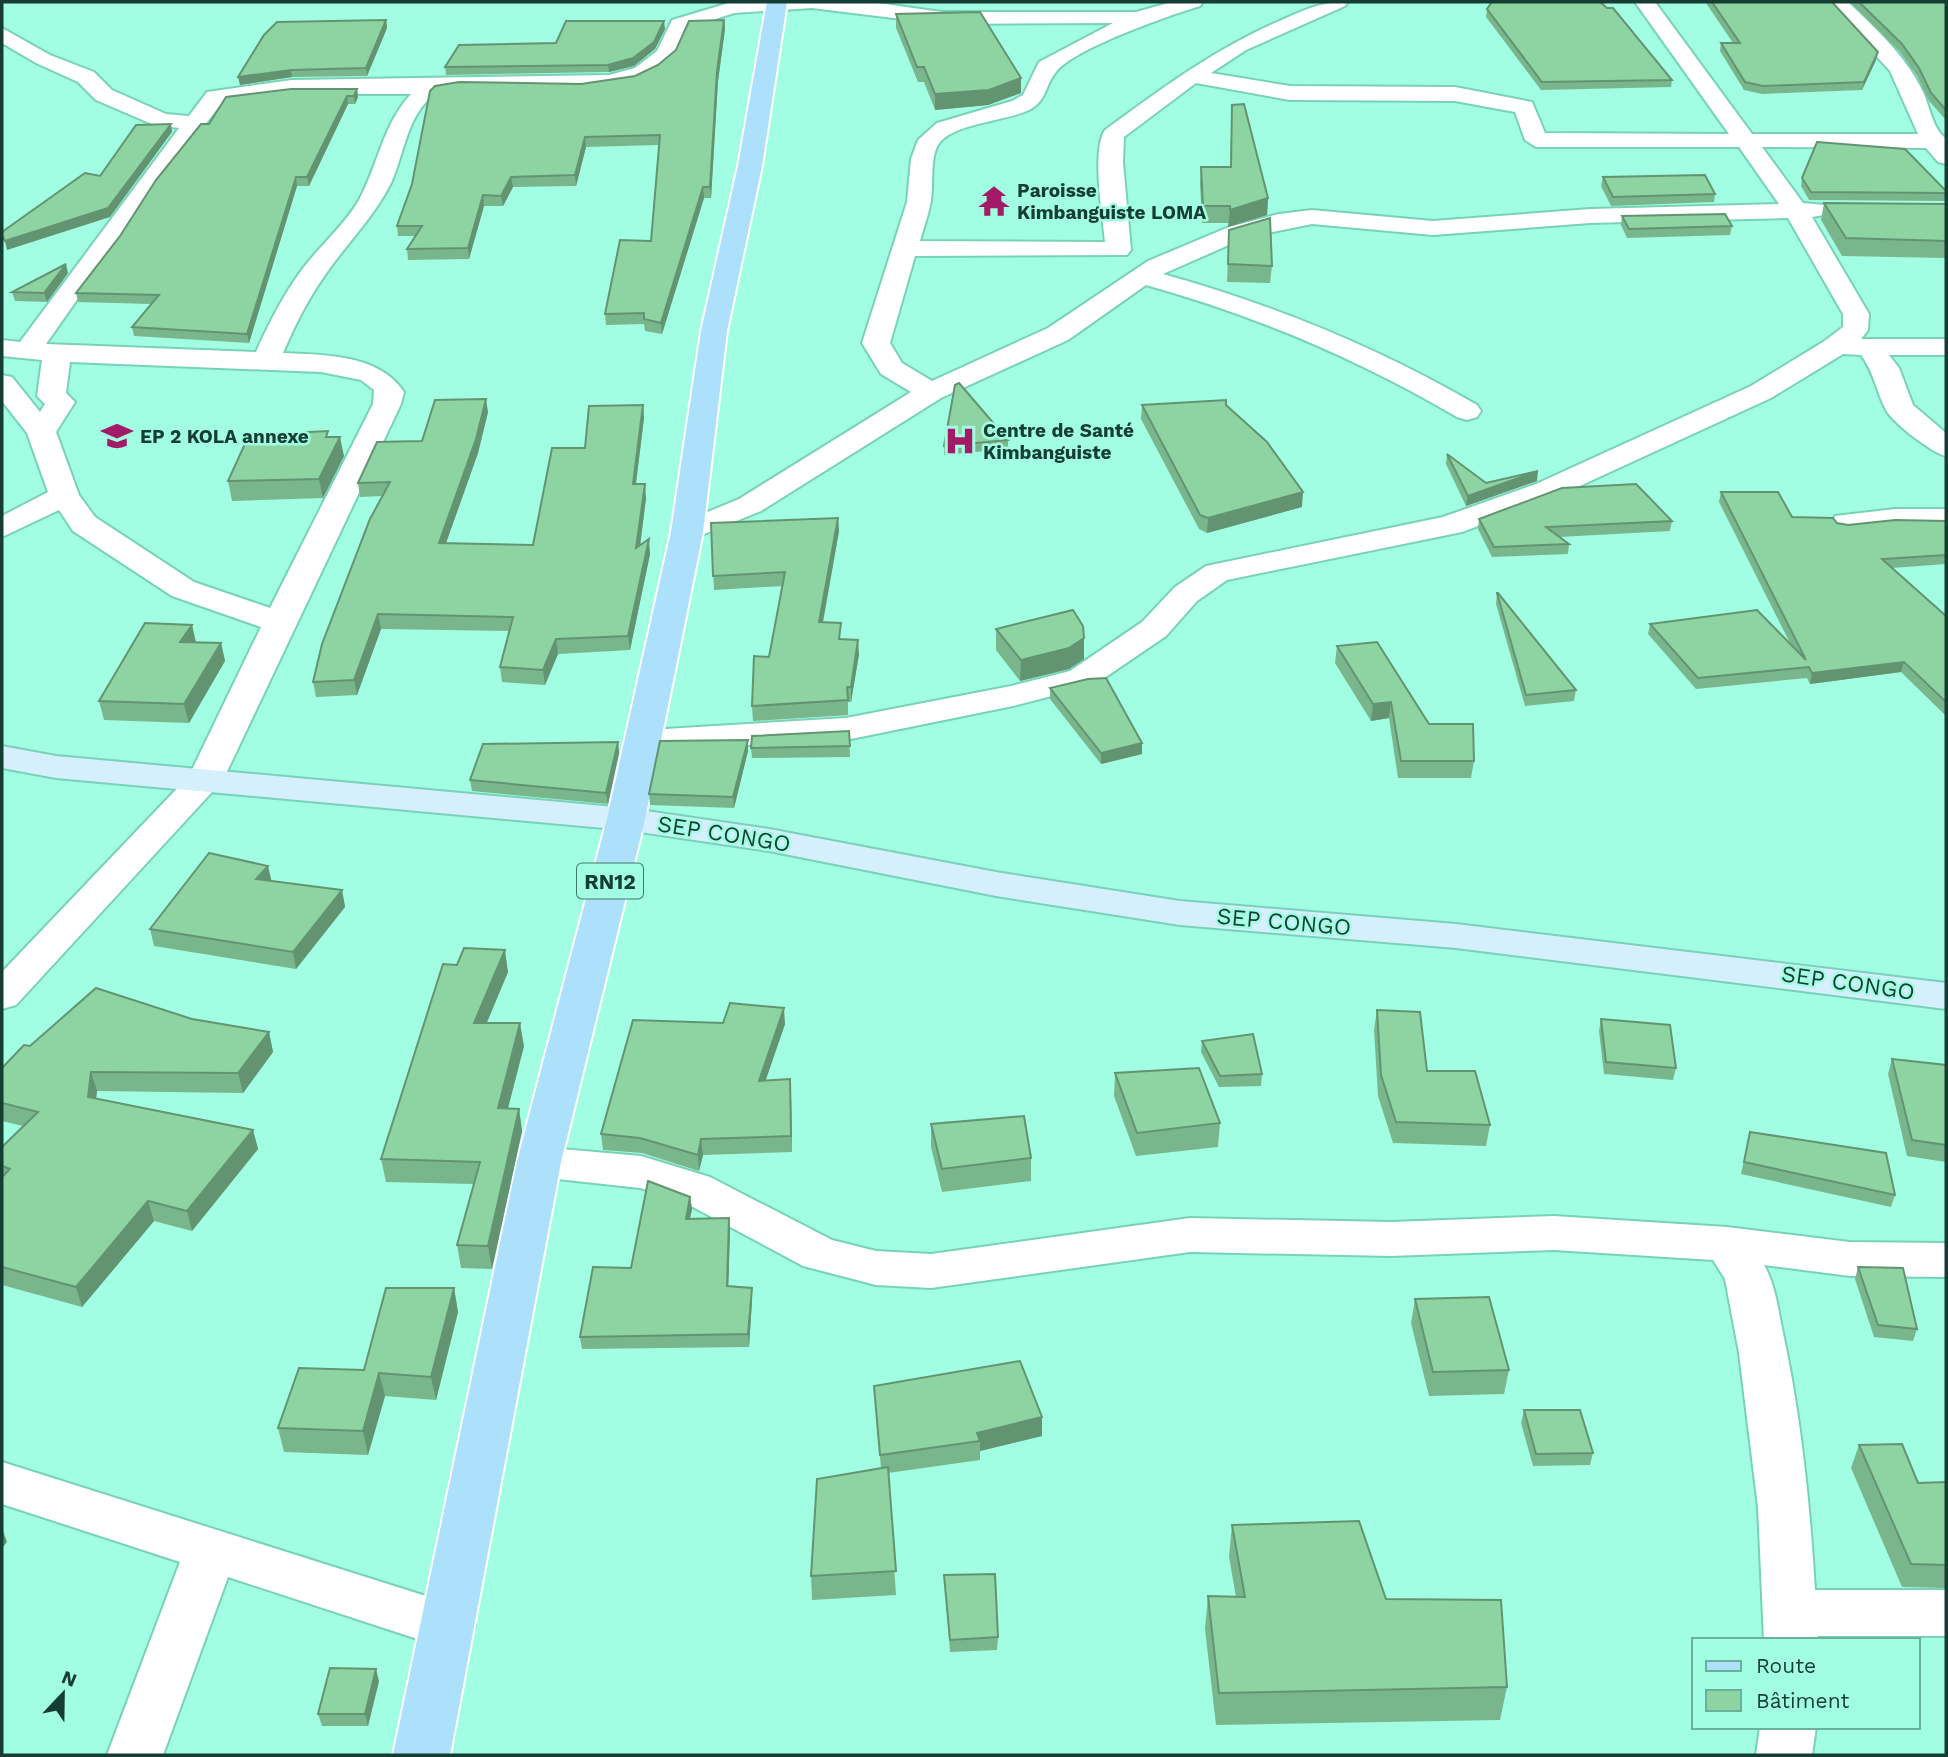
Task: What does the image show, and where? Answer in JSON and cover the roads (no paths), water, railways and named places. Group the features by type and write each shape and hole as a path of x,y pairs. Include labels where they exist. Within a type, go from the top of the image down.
{"main road":[{"name":"RN12","path":"421,1755 539,1162 645,739 687,532 713,331 750,166 777,2"}],"street":[{"path":"14,349 215,97 231,93 322,86 429,87 442,83 488,80 574,87 639,74 662,59 673,45 679,24 717,10 777,2 830,2 942,18 1142,17"},
{"path":"931,392 891,368 876,344 919,202 923,159 929,140 945,128 1020,106 1032,99 1047,67 1142,17 1193,2"},
{"path":"903,248 1118,250 1111,163 1113,135 1192,76 1239,46 1338,2"},
{"path":"645,739 846,729 1013,696 1082,678 1154,629 1186,594 1217,573 1451,525 1511,503 1761,392 1833,348 1855,330 1858,321 1796,210 1646,2"},
{"path":"1836,2 1889,56 1914,92 1916,106 1939,146"},
{"path":"3,36 43,59 86,77 104,95 162,120 194,123"},
{"path":"1192,76 1290,93 1455,94 1485,102 1508,103 1524,107 1536,140 1746,141 1939,146"},
{"path":"266,361 281,326 312,274 372,198 385,171 392,144 411,107 429,87"},
{"path":"1916,106 1946,117"},
{"path":"687,532 750,505 931,392 1058,334 1143,276 1202,245 1238,232 1279,221 1312,217 1433,228 1590,216 1837,211"},
{"path":"1143,276 1256,310 1333,341 1416,380 1467,411"},
{"path":"1868,346 1885,368 1900,409 1946,447"},
{"path":"1833,348 1942,348"},
{"path":"2,996 205,780 387,404 390,392 384,383 373,375 352,370 266,361 57,354 14,349"},
{"path":"41,432 61,402 51,396 57,354"},
{"path":"2,383 41,432 64,495 83,524 183,589 280,621"},
{"path":"2,528 16,508 64,495"},
{"path":"1846,523 1895,517 1946,518"},
{"name":"SEP CONGO","path":"2,757 56,767 626,819 769,840 996,884 1180,913 1456,936 1946,996"},
{"path":"539,1162 641,1172 694,1188 819,1254 876,1268 931,1271 1190,1235 1391,1238 1554,1233 1727,1244 1850,1259 1946,1260"},
{"path":"1727,1244 1748,1279 1763,1353 1784,1507 1791,1627 1878,1611 1946,1613"},
{"path":"2,1483 448,1626"},
{"path":"135,1755 211,1550"},
{"path":"1784,1755 1788,1729"}],"place":[{"name":"Paroisse Kimbanguiste LOMA","path":"994,201"},
{"name":"EP 2 KOLA annexe","path":"117,436"},
{"name":"Centre de Santé Kimbanguiste","path":"960,441"}]}
